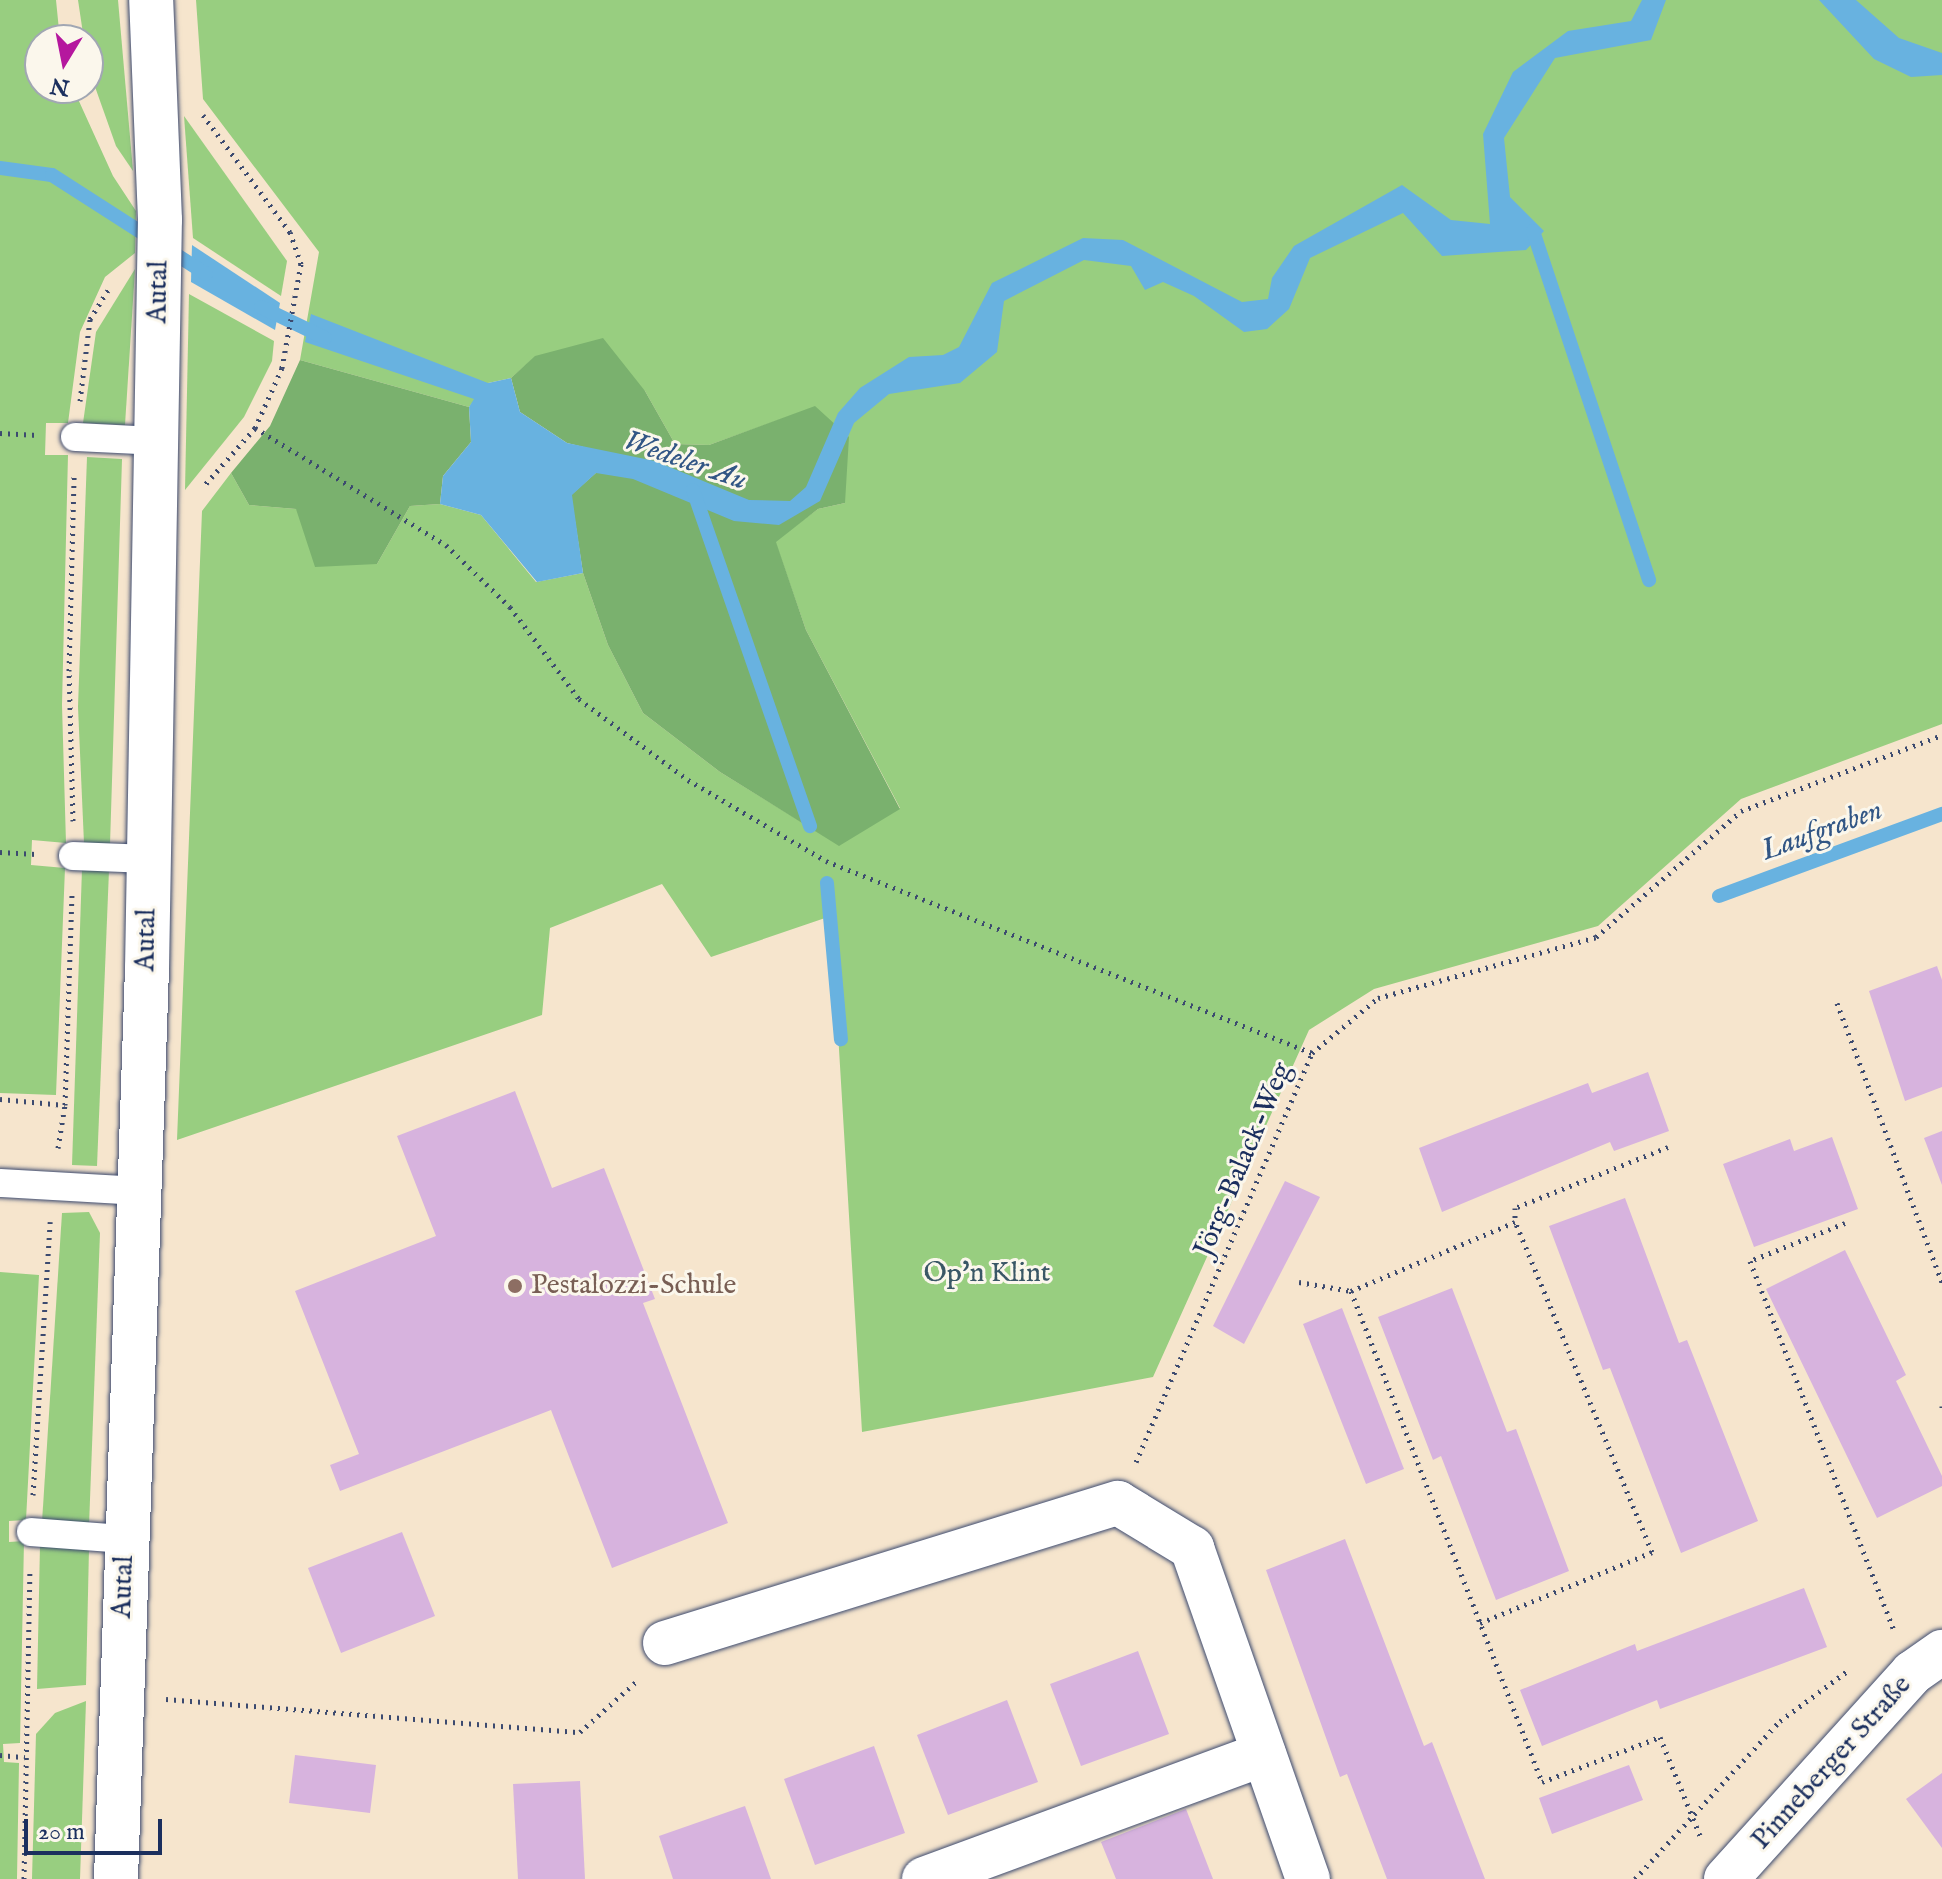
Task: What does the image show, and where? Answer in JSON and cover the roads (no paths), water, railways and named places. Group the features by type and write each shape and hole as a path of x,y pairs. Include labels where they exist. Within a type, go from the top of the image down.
{"street":[{"name":"Autal","path":"116,1879 149,859 160,220 151,0"},
{"path":"665,1643 1118,1503 1192,1548 1308,1879"},
{"name":"Pinneberger Straße","path":"1717,1866 1927,1663"},
{"path":"924,1879 1264,1754"}],"lane":[{"path":"75,437 156,441"},
{"path":"73,856 149,859"},
{"path":"0,1183 139,1191"},
{"path":"31,1532 125,1539"}],"water":[{"path":"1642,0 1666,0 1651,40 1555,58 1504,138 1510,197 1544,231 1526,250 1442,256 1403,213 1310,258 1289,309 1267,329 1244,332 1194,296 1163,282 1145,290 1131,266 1084,260 1004,301 997,352 960,383 889,394 854,423 820,501 779,525 734,521 633,479 596,473 572,495 583,573 537,582 481,515 440,504 443,476 471,442 469,407 474,399 305,342 311,314 488,383 511,378 520,412 567,443 655,461 749,500 790,501 806,487 838,413 860,388 909,357 943,355 959,347 992,283 1083,238 1123,240 1242,302 1268,299 1272,278 1294,246 1402,185 1451,220 1490,224 1483,134 1513,72 1568,31 1631,21"},
{"path":"1819,0 1856,0 1899,38 1942,53 1942,75 1911,77 1874,59"},
{"path":"192,245 280,303 275,330 191,282"}],"waterway":[{"name":"Wedeler Au","path":"0,168 52,175 206,274"},
{"path":"1533,231 1649,580"},
{"name":"Wedeler Au","path":"261,307 325,338"},
{"path":"693,490 810,826"},
{"name":"Laufgraben","path":"1719,896 1942,814"},
{"path":"827,883 841,1039"}],"place":[{"name":"Pestalozzi-Schule","path":"515,1286"}],"park label":[{"name":"Op'n Klint","path":"987,1274"}]}
